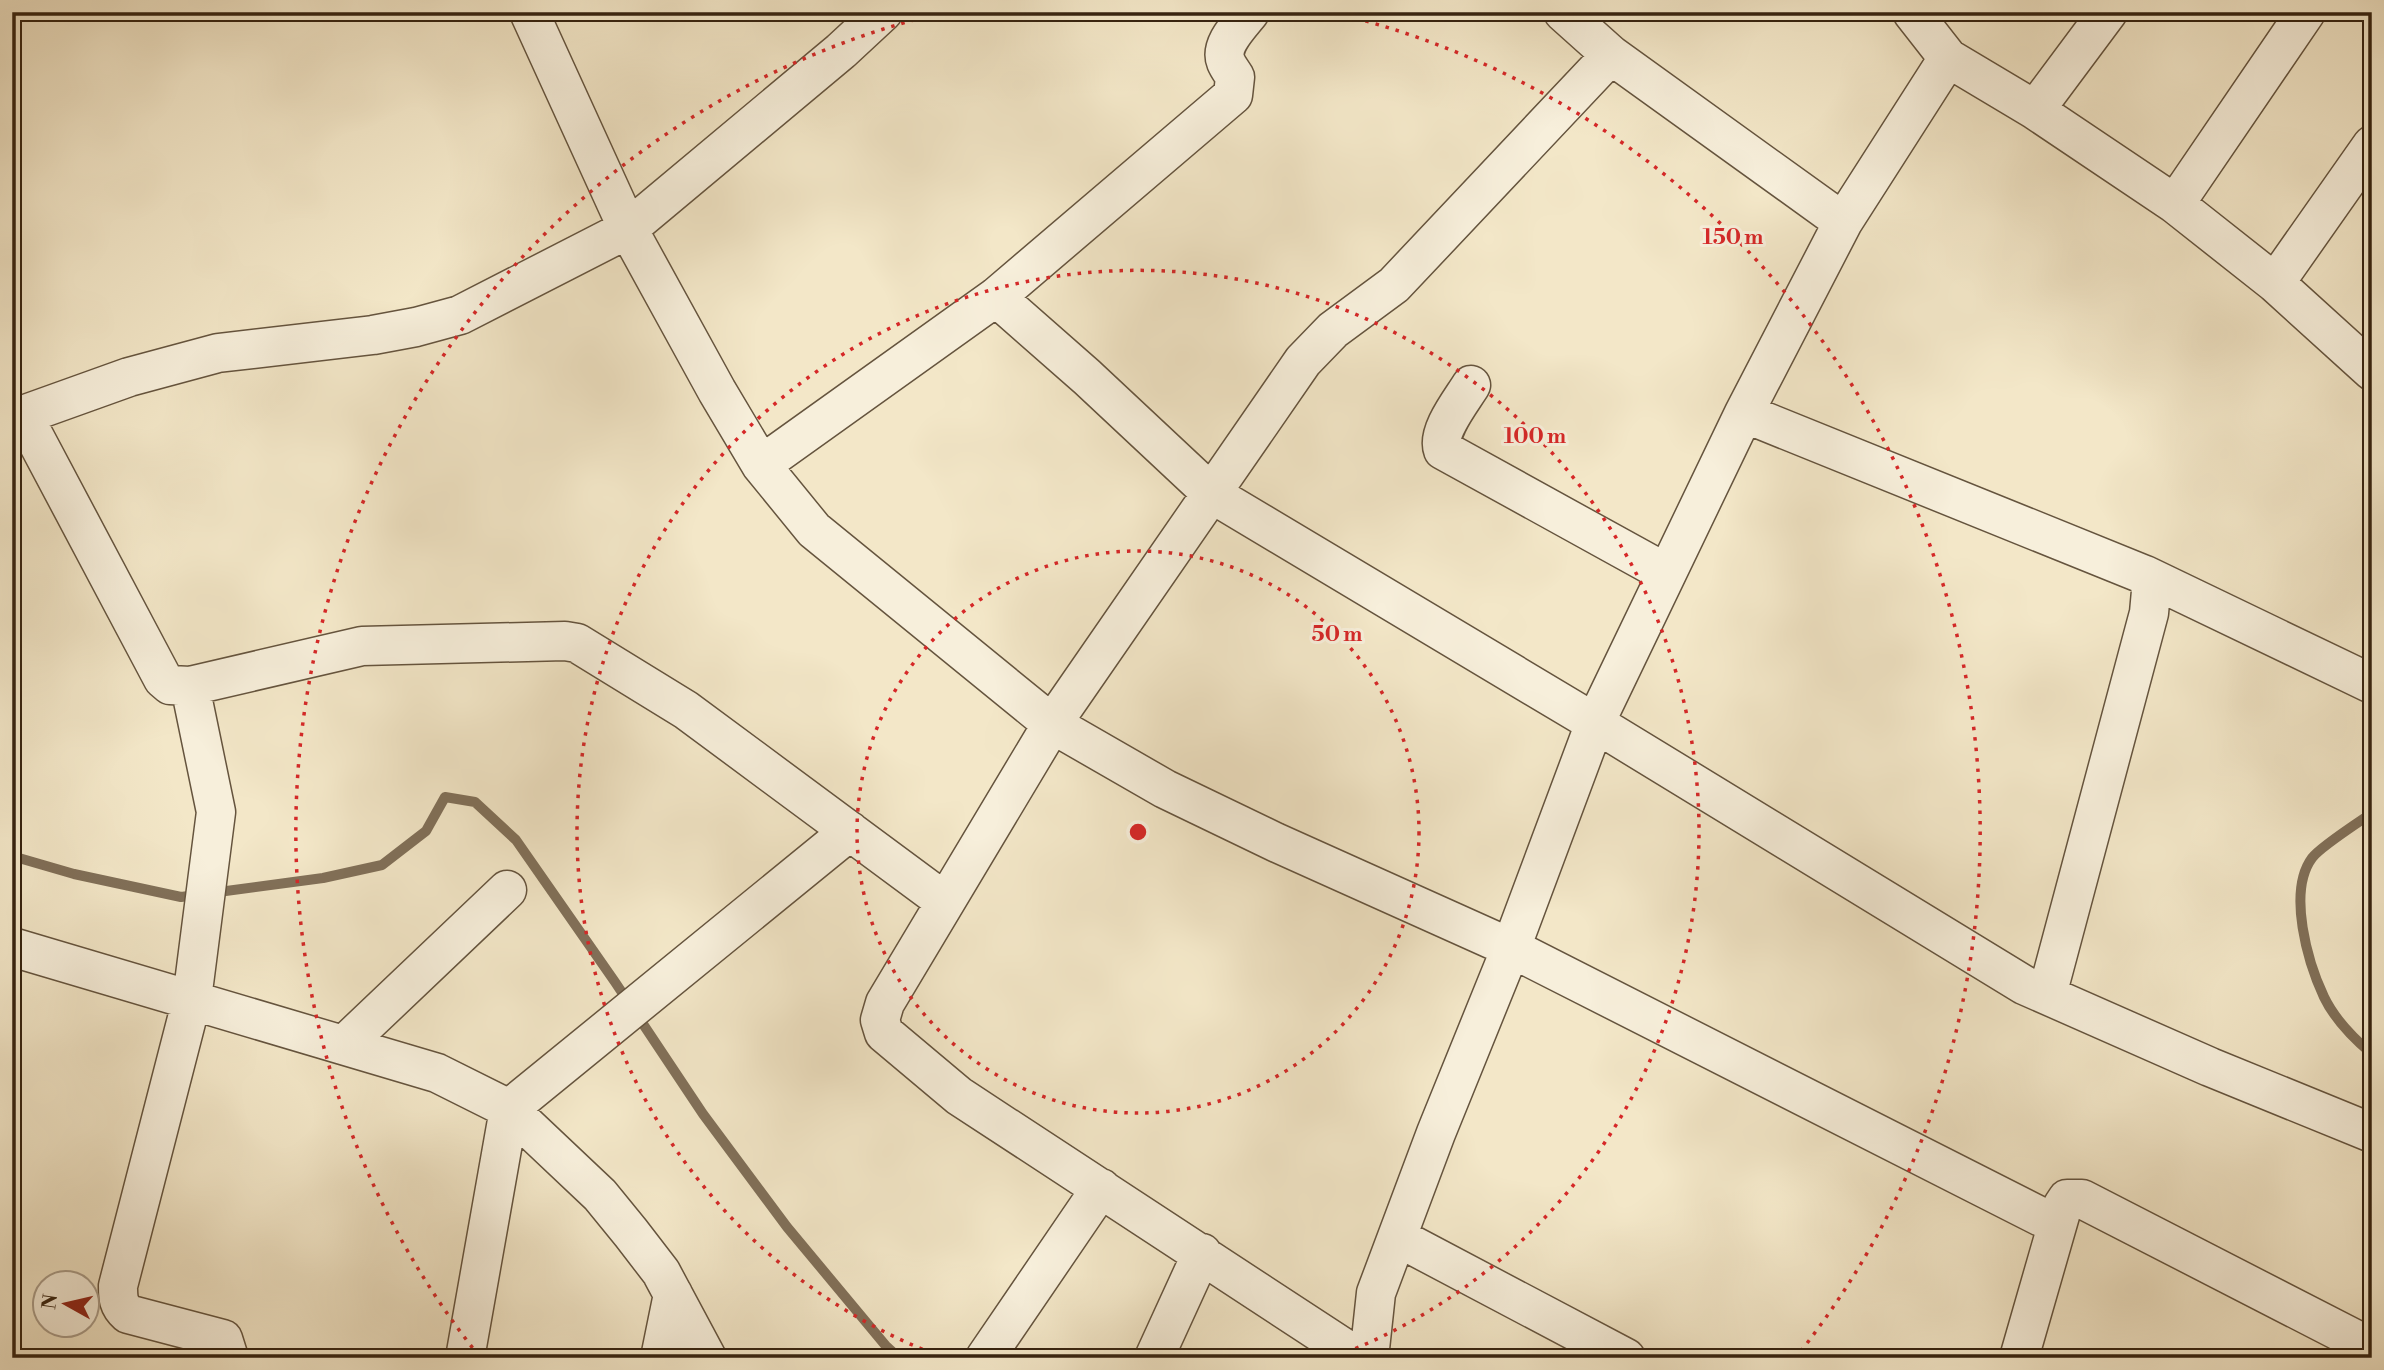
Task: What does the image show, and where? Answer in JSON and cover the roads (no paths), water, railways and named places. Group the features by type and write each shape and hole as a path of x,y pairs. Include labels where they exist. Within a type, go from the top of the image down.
{"street":[{"path":"530,12 628,229 761,465 814,530 1052,724 1165,789 1275,842 1511,948 2057,1225"},
{"path":"883,12 841,51 628,229 460,315 373,335 218,353 129,377 18,414 163,679 170,685 190,686 362,646 565,640 587,648 686,710 944,901"},
{"path":"761,465 996,297 1233,95 1235,77 1225,61 1225,53 1231,38 1250,12"},
{"path":"1563,12 1611,55 1843,222"},
{"path":"1912,12 1948,58 2035,110 2175,204 2275,283 2372,371"},
{"path":"2035,110 2108,12"},
{"path":"2175,204 2306,12"},
{"path":"1359,1358 959,1096 884,1032 880,1020 885,1003 944,901 1052,724 1303,361 1333,330 1394,285 1611,55"},
{"path":"1369,1358 1376,1293 1436,1133 1511,948 1595,723 1744,413 1843,222 1948,58"},
{"path":"2275,283 2372,145"},
{"path":"996,297 1087,377 1212,494 1595,723 2024,985 2210,1067 2372,1133"},
{"path":"1471,385 1446,426 1440,444 1443,450 1666,573"},
{"path":"1744,413 2145,575 2372,684"},
{"path":"2047,995 2149,613 2151,591 2145,575"},
{"path":"190,686 216,812 192,999 118,1286 118,1297 120,1307 128,1314 223,1339 229,1358"},
{"path":"465,1358 509,1110 850,831"},
{"path":"344,1045 507,890"},
{"path":"12,947 436,1073 509,1110 600,1195 661,1272 707,1358"},
{"path":"985,1358 1101,1188"},
{"path":"2019,1358 2067,1199 2082,1199 2372,1348"},
{"path":"1397,1237 1626,1358"},
{"path":"1154,1358 1202,1253"},
{"path":"660,1358 673,1294"}],"waterway":[{"path":"12,856 74,874 181,897 323,878 382,865 426,831 445,797 475,802 516,840 703,1114 787,1227 899,1358"},
{"path":"2372,813 2316,853 2305,872 2301,889 2307,947 2324,997 2345,1028 2372,1054"}]}
